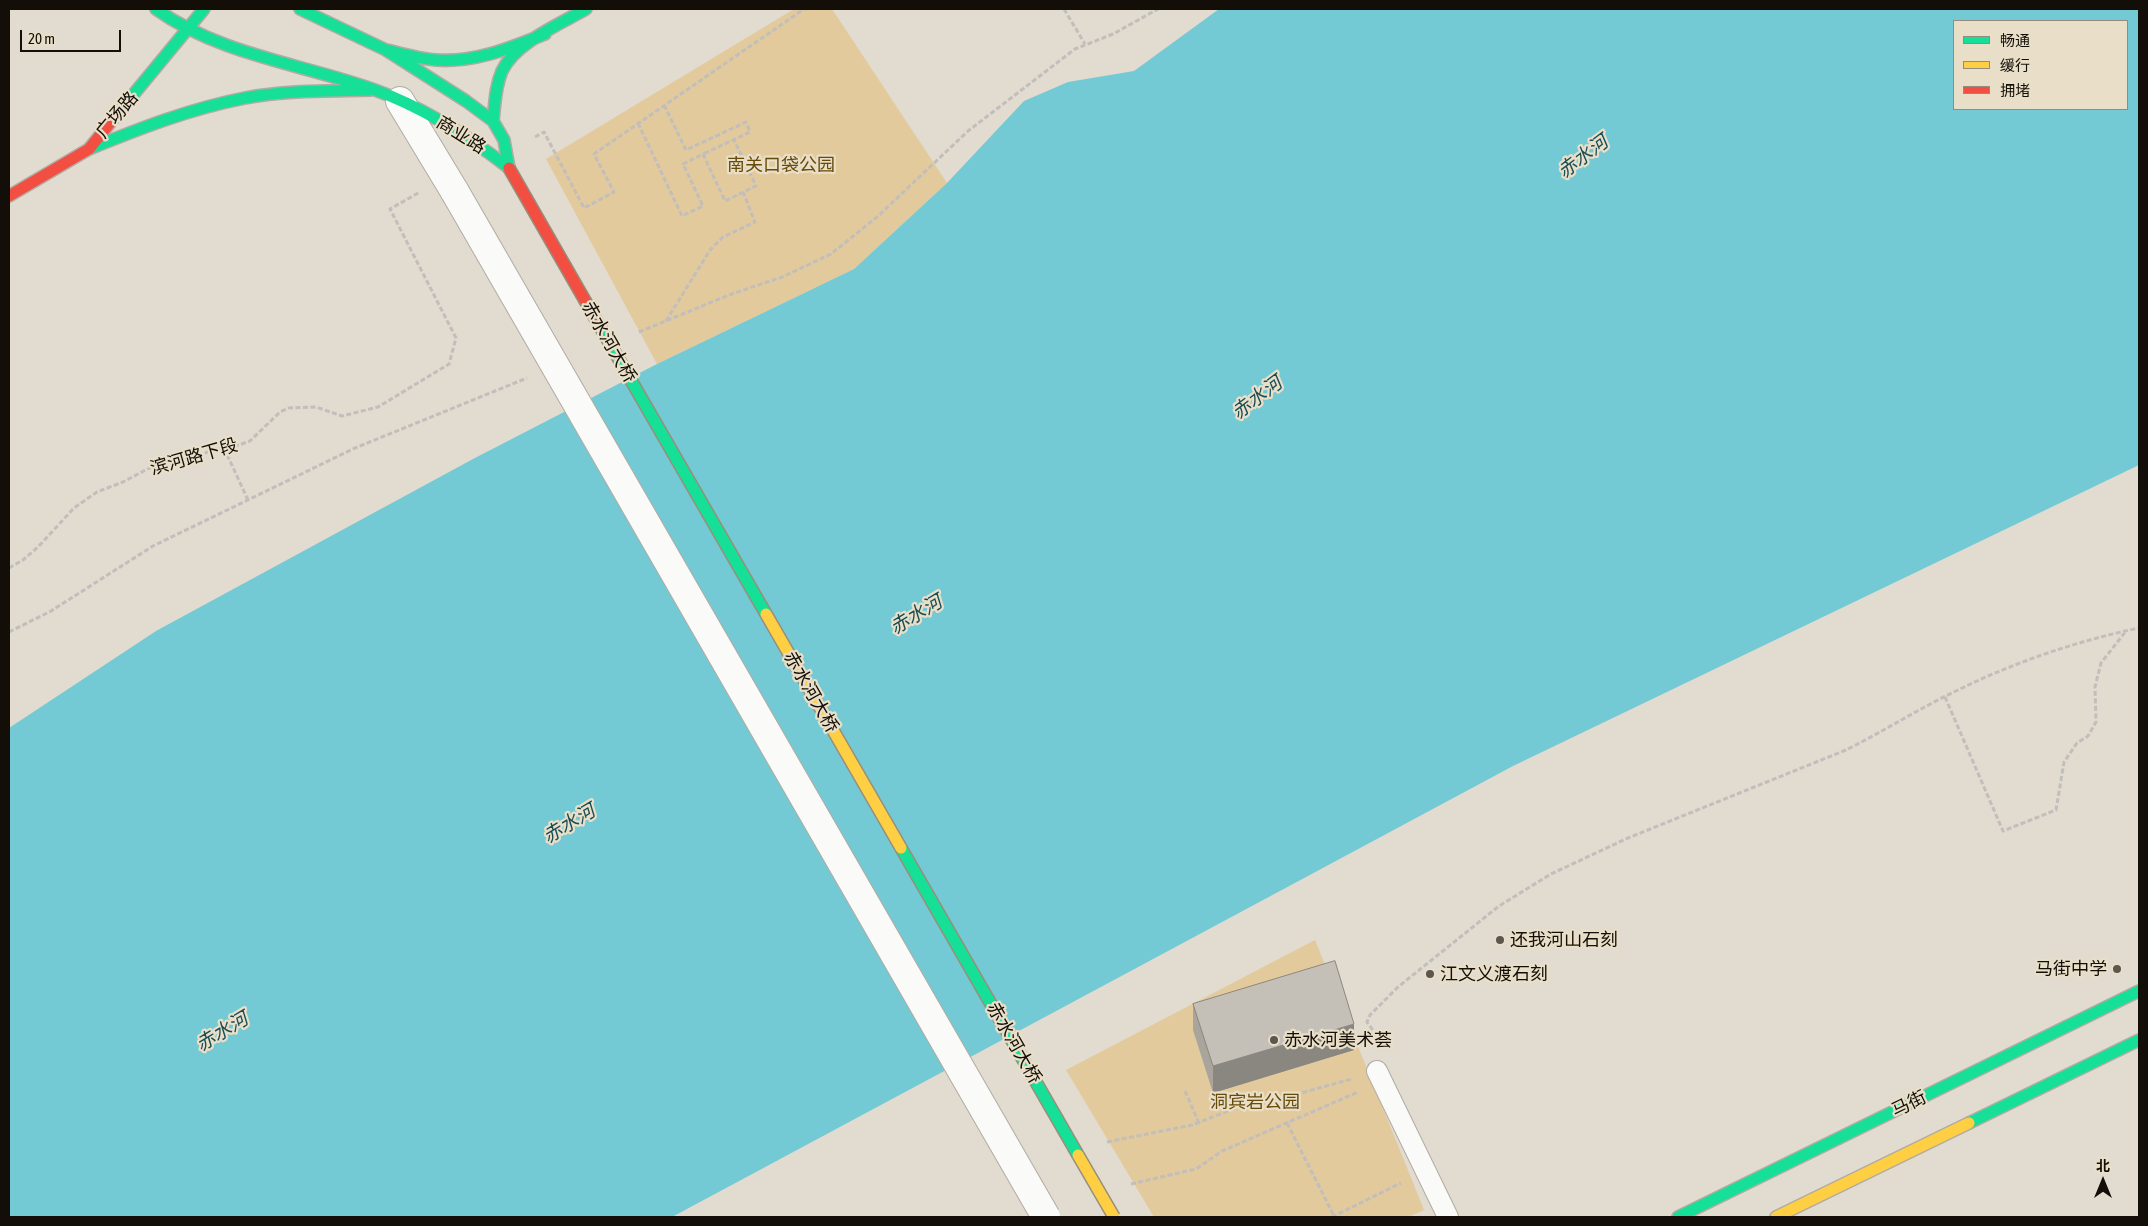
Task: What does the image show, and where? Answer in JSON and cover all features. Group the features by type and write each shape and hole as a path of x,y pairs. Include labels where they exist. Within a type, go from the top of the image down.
{"main road":[{"name":"商业路","path":"156,9 189,29 263,57 376,90 442,121 509,168"},
{"name":"广场路","path":"9,196 89,149 204,9"},
{"name":"商业路","path":"300,9 386,50 466,101 493,121 502,135 509,168"},
{"path":"493,121 498,86 506,64 522,49 586,9"},
{"path":"386,50 435,60 466,59 512,48 545,34"},
{"path":"89,149 175,115 245,98 280,93 376,90"},
{"name":"赤水河大桥","path":"509,168 1114,1217"},
{"name":"马街","path":"1678,1217 2139,991"},
{"path":"1776,1217 2139,1040"}],"street":[{"path":"400,101 451,185 1046,1217"}],"lane":[{"path":"1379,1077 1448,1217"}],"path":[{"path":"507,152 544,132 584,208 614,192 594,154 804,9"},
{"path":"1064,9 1086,45"},
{"path":"638,123 682,216 703,206 683,164 750,132 746,122 686,150 664,105"},
{"path":"703,154 725,201 756,186 734,140"},
{"name":"滨河路下段","path":"9,568 23,560 38,547 74,508 97,492 123,482 155,465 198,456 250,441 280,412 289,408 316,407 342,416 378,407 449,364 456,338 390,209 451,185"},
{"path":"666,321 710,250 723,237 755,222 742,192"},
{"path":"224,448 248,500"},
{"path":"1128,1185 1196,1168 1222,1151 1287,1123 1379,1077 1392,1052 1391,1048 1367,1022 1370,1015 1398,987 1499,906 1551,874 1628,838 1846,750 1881,733 1945,697 2032,659 2139,628"},
{"path":"1945,697 2003,831 2056,810 2064,762 2077,743 2088,736 2096,722 2095,687 2101,663 2126,631"},
{"path":"1105,1143 1199,1123 1251,1102 1296,1095 1343,1080 1379,1077"},
{"path":"1184,1091 1199,1123"},
{"path":"1287,1123 1333,1217 1425,1171"}],"green space":[{"name":"南关口袋公园","path":"794,9 832,9 947,183 854,269 657,364 546,159"},
{"name":"洞宾岩公园","path":"1315,940 1424,1210 1408,1217 1154,1217 1066,1070"}],"water":[{"name":"赤水河","path":"1219,9 2139,9 2139,465 1513,766 672,1217 9,1217 9,728 156,631 473,459 657,364 854,269 947,183 1024,101 1068,82 1134,71"}],"building":[{"path":"1335,961 1354,1024 1213,1066 1193,1004"}],"traffic: fast":[{"path":"156,9 181,25 234,48 348,81 411,105 478,145 509,168"},
{"path":"114,118 204,9"},
{"path":"300,9 386,50 466,101 493,121 504,140 509,168"},
{"path":"493,121 498,83 508,61 527,43 586,9"},
{"path":"387,50 430,59 465,59 492,53 545,34"},
{"path":"89,149 185,113 224,102 260,95 292,92 371,90"},
{"path":"595,318 766,614"},
{"path":"901,848 1078,1155"},
{"path":"1678,1217 2139,991"},
{"path":"1969,1123 2139,1040"}],"traffic: slow":[{"path":"766,614 901,848"},
{"path":"1776,1217 1969,1123"},
{"path":"1078,1155 1114,1217"}],"traffic: jam":[{"path":"9,196 89,149 114,118"},
{"path":"509,168 595,318"}],"place":[{"name":"还我河山石刻","path":"1500,940"},
{"name":"马街中学","path":"2117,969"},
{"name":"江文义渡石刻","path":"1430,974"},
{"name":"赤水河美术荟","path":"1274,1040"}]}
